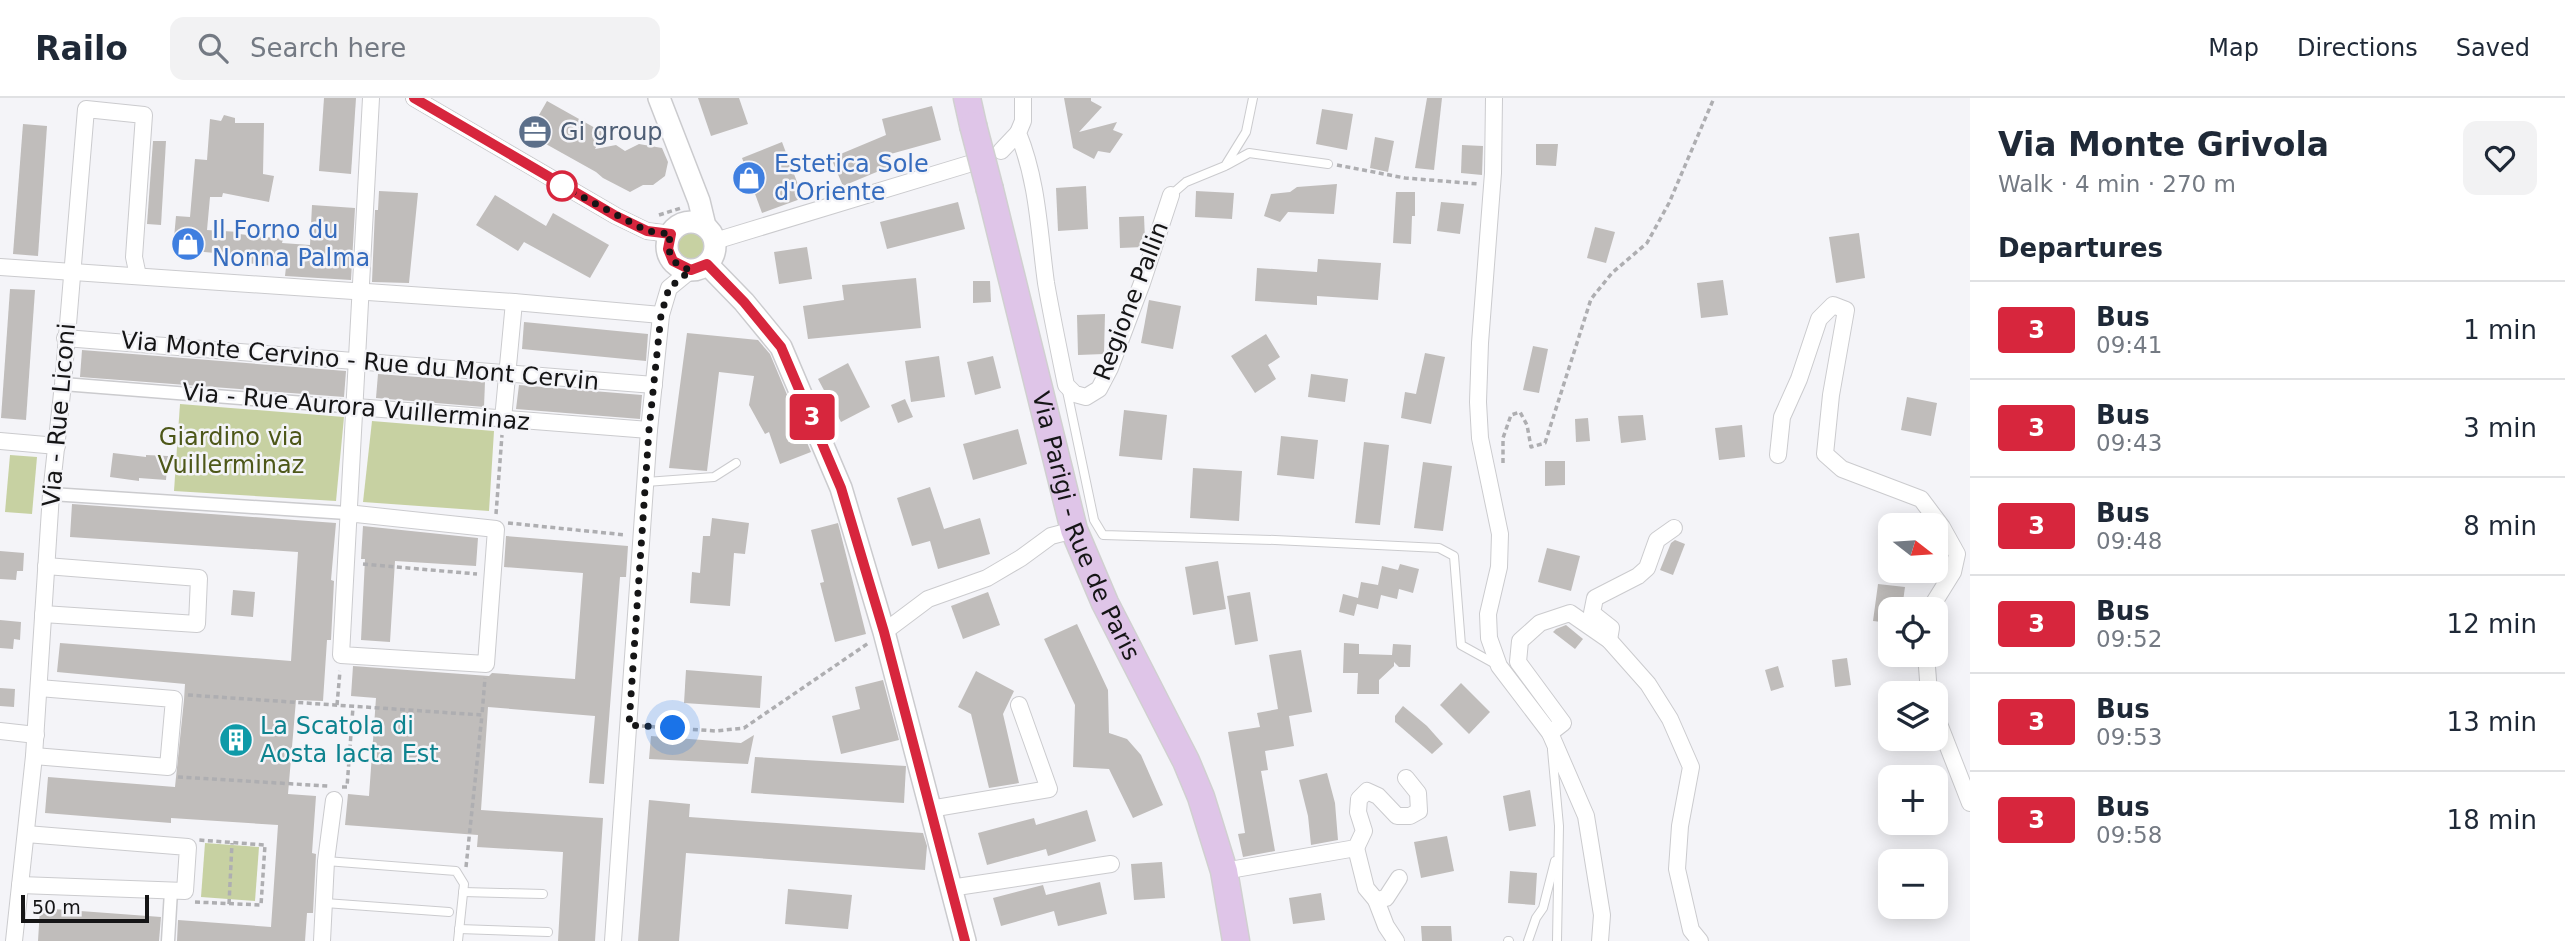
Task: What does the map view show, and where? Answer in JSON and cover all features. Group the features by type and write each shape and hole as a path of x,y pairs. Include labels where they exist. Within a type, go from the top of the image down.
{"main road":[{"name":"Via Parigi - Rue de Paris","path":"967,98 1074,530 1104,603 1186,761 1214,833 1224,871 1236,941"}],"street":[{"path":"51,494 347,513 496,529 486,664 341,655 347,513 356,407 359,292 371,98"},
{"path":"414,98 616,216 647,231 671,234"},
{"path":"613,941 649,430 661,315 669,288 714,253 699,201 659,98"},
{"name":"Regione Pallin","path":"1023,98 1023,121 1018,133 1029,161 1037,199 1046,283 1066,385 1075,394 1086,397 1098,389 1110,368 1138,295 1171,195"},
{"path":"1494,98 1492,185 1478,402 1480,438 1500,534 1499,567 1488,614 1489,638 1499,666 1550,733 1586,816 1602,915 1600,941"},
{"name":"Via - Rue Liconi","path":"14,941 36,735 51,494 86,109 144,115 134,257 138,276"},
{"path":"1001,151 1018,133"},
{"path":"965,941 884,632 841,488 781,347 744,302 699,267 678,266 670,256 668,245 676,228 687,223 710,234 972,163"},
{"path":"0,267 514,302 661,315"},
{"path":"503,419 514,302"},
{"path":"1778,455 1782,417 1819,318 1833,305 1846,310 1831,395 1825,454 1842,468 1921,499 1942,527 1957,554 1953,572 1937,597"},
{"name":"Via Monte Cervino - Rue du Mont Cervin","path":"65,338 654,384"},
{"name":"Via - Rue Aurora Vuillerminaz","path":"63,384 649,430"},
{"path":"0,441 57,446"},
{"path":"1609,640 1611,628 1592,613 1595,598 1638,576 1647,568 1657,540 1674,528"},
{"path":"884,632 928,599 987,578 1051,536 1074,530"},
{"path":"43,614 197,624 199,578 46,566"},
{"path":"1550,733 1563,723 1518,662 1520,641 1540,622 1570,613 1609,640 1648,684 1670,719 1691,767 1677,869 1691,930 1700,941"},
{"path":"34,756 168,767 174,699 39,688"},
{"path":"930,809 1049,789 1019,705"},
{"path":"0,731 36,735"},
{"path":"1948,747 1970,803"},
{"path":"1396,941 1386,926 1376,900 1366,888 1356,848 1364,831 1358,812 1359,799 1367,791 1378,796 1396,816 1410,816 1419,811 1418,793 1406,778"},
{"path":"322,941 326,861 334,800"},
{"path":"20,885 171,896 185,891 188,848 26,834"},
{"path":"1224,871 1356,848"},
{"path":"950,888 1111,864"},
{"path":"1376,900 1386,898 1399,878"},
{"path":"167,941 171,896"}],"lane":[{"path":"1225,166 1246,132 1253,98"},
{"name":"Regione Pallin","path":"1171,195 1186,182 1249,153 1328,164"},
{"path":"1066,385 1094,520 1103,535 1439,548 1454,556 1461,645 1499,666"},
{"path":"646,482 715,478 736,463"},
{"path":"1550,733 1559,826 1557,941"},
{"path":"1528,941 1536,918 1543,908 1559,849"},
{"path":"326,861 456,871 464,888 458,941"},
{"path":"464,888 543,894"},
{"path":"325,903 449,912"},
{"path":"459,929 548,932"}],"path":[{"path":"1503,474 1503,438 1511,415 1520,412 1527,425 1531,447 1545,443 1591,299 1612,273 1647,243 1669,203 1714,98"},
{"path":"1328,164 1405,178 1492,185"},
{"path":"655,216 671,213 699,201"},
{"path":"496,529 503,419"},
{"path":"345,562 493,576"},
{"path":"629,725 716,731 744,728 884,632"},
{"path":"337,706 341,655"},
{"path":"464,888 486,664"},
{"path":"181,694 482,715"},
{"path":"174,776 347,788 353,707"},
{"path":"171,896 229,904 261,905 265,845 187,838 181,847"},
{"path":"229,904 233,842"}],"green space":[{"path":"691,231 702,236 707,247 702,258 691,263 680,258 675,247 680,236"},
{"name":"Giardino via Vuillerminaz","path":"180,404 344,417 336,501 174,491"},
{"path":"372,421 494,431 489,511 363,502"},
{"path":"10,455 37,457 32,514 5,512"},
{"path":"205,843 259,847 255,901 201,897"}],"building":[{"path":"324,98 356,98 351,174 319,171"},
{"path":"698,98 739,98 748,124 711,136"},
{"path":"1064,98 1091,98 1091,101 1102,107 1079,132 1117,122 1113,130 1123,134 1110,153 1098,151 1094,159 1073,148"},
{"path":"1427,98 1442,98 1434,170 1415,168"},
{"path":"547,101 604,133 595,149 616,145 625,151 639,144 662,148 668,162 665,176 653,185 643,185 630,192 528,134"},
{"path":"932,106 941,140 887,155 891,166 843,186 831,158 886,135 882,119"},
{"path":"1322,109 1353,114 1347,150 1316,144"},
{"path":"224,115 235,118 235,123 264,123 263,174 274,176 269,202 223,193 222,197 210,197 207,230 239,232 283,239 282,243 310,245 312,205 355,208 351,280 285,276 286,267 245,263 246,256 173,249 176,216 190,217 195,159 207,160 210,119 221,121"},
{"path":"23,124 47,126 38,256 13,254"},
{"path":"1375,137 1394,141 1388,172 1370,168"},
{"path":"153,141 166,141 161,225 147,224"},
{"path":"782,142 803,198 762,213 742,158"},
{"path":"1536,144 1558,144 1556,166 1536,165"},
{"path":"1462,145 1483,146 1482,175 1461,173"},
{"path":"1337,184 1334,214 1288,212 1280,222 1264,216 1271,194 1290,192 1297,187"},
{"path":"1086,186 1088,229 1058,231 1056,188"},
{"path":"379,191 418,193 409,283 372,282 375,210 378,210"},
{"path":"1196,191 1234,193 1232,219 1195,217"},
{"path":"1396,192 1415,192 1411,244 1393,243"},
{"path":"495,195 546,226 553,213 609,245 590,278 524,242 518,251 476,225"},
{"path":"958,202 965,229 887,249 880,222"},
{"path":"1441,202 1464,204 1460,234 1437,231"},
{"path":"1144,216 1143,247 1120,248 1119,217"},
{"path":"1595,227 1615,232 1606,263 1587,258"},
{"path":"1859,233 1865,278 1836,283 1829,237"},
{"path":"807,247 812,279 779,284 774,252"},
{"path":"1318,259 1381,263 1378,300 1317,296 1317,305 1255,301 1257,268 1317,272"},
{"path":"916,278 921,328 808,339 803,306 844,300 842,285"},
{"path":"1723,280 1728,315 1701,318 1697,283"},
{"path":"973,281 990,281 991,302 973,303"},
{"path":"10,289 35,290 26,420 1,418"},
{"path":"1149,300 1181,306 1173,349 1141,343"},
{"path":"1105,314 1104,354 1078,355 1077,315"},
{"path":"524,322 648,334 646,361 522,349"},
{"path":"687,333 758,340 770,354 811,452 780,464 769,432 765,434 749,405 754,376 719,372 707,471 669,468"},
{"path":"1266,334 1280,357 1268,365 1276,379 1255,393 1231,356"},
{"path":"1533,346 1548,349 1539,393 1523,390"},
{"path":"82,350 346,371 344,397 80,377"},
{"path":"1425,353 1445,357 1431,424 1401,418 1405,392 1416,394"},
{"path":"939,356 945,397 911,402 905,361"},
{"path":"993,356 1001,388 975,395 967,362"},
{"path":"848,363 870,407 841,422 818,379"},
{"path":"378,374 485,382 484,407 376,398"},
{"path":"1311,374 1348,379 1345,402 1308,397"},
{"path":"519,385 642,395 640,419 516,409"},
{"path":"1907,397 1937,403 1931,436 1901,430"},
{"path":"905,399 913,417 898,423 891,405"},
{"path":"1124,410 1167,415 1162,460 1119,456"},
{"path":"1643,415 1646,440 1621,443 1618,416"},
{"path":"1588,418 1590,441 1576,442 1575,419"},
{"path":"1742,425 1745,457 1719,460 1715,428"},
{"path":"1018,429 1027,464 973,480 963,444"},
{"path":"1281,436 1318,440 1314,479 1277,475"},
{"path":"1364,442 1389,445 1380,525 1355,523"},
{"path":"113,453 146,457 168,456 166,480 139,478 139,481 110,477"},
{"path":"1545,461 1565,461 1565,485 1545,486"},
{"path":"1423,462 1452,466 1443,531 1414,528"},
{"path":"1193,468 1242,471 1239,521 1190,518"},
{"path":"930,487 944,529 980,518 990,554 938,569 930,541 912,546 897,498"},
{"path":"72,504 336,523 331,580 334,581 331,640 327,640 323,701 296,700 288,794 316,796 312,853 316,854 313,913 307,913 305,941 177,941 178,920 271,927 278,825 171,818 171,823 45,813 48,777 175,787 184,700 185,684 57,672 60,643 291,661 298,552 70,537"},
{"path":"712,518 749,523 745,554 734,553 730,606 690,603 692,572 700,573 703,536 710,536"},
{"path":"838,523 866,634 835,642 820,583 824,582 811,530"},
{"path":"363,526 478,538 476,566 395,561 390,642 361,640 365,559 361,559"},
{"path":"506,536 628,546 626,577 620,577 604,784 589,783 595,716 488,707 481,810 603,818 595,941 558,941 563,852 477,847 478,835 345,825 348,794 369,796 376,698 351,696 353,666 575,679 583,573 504,567"},
{"path":"1675,540 1685,544 1673,575 1660,570 1671,543"},
{"path":"1547,548 1580,556 1571,591 1538,582"},
{"path":"0,551 24,553 23,571 17,571 16,580 0,579"},
{"path":"1218,561 1226,609 1193,615 1185,567"},
{"path":"1400,564 1419,569 1413,593 1399,589 1397,599 1381,595 1378,609 1357,604 1354,616 1339,612 1343,594 1358,598 1361,582 1378,585 1382,566 1398,570"},
{"path":"1878,584 1905,587 1904,597 1878,597 1878,622 1873,621"},
{"path":"233,590 255,592 253,617 231,615"},
{"path":"988,592 1000,625 963,639 951,606"},
{"path":"1250,592 1258,641 1235,645 1227,596"},
{"path":"0,620 21,622 20,640 14,639 13,649 0,648"},
{"path":"1077,624 1108,690 1109,733 1127,739 1141,755 1163,805 1133,818 1109,769 1073,767 1075,705 1044,639"},
{"path":"1566,625 1583,639 1575,649 1553,632"},
{"path":"1344,643 1359,644 1359,654 1392,655 1393,644 1411,645 1410,667 1399,667 1394,662 1394,666 1379,680 1379,694 1357,694 1358,673 1343,673"},
{"path":"1301,650 1312,712 1289,716 1294,746 1265,751 1268,770 1261,771 1275,851 1243,857 1238,834 1245,833 1228,732 1260,727 1257,713 1278,709 1269,655"},
{"path":"1847,658 1851,685 1835,687 1832,660"},
{"path":"1778,666 1784,687 1771,691 1765,670"},
{"path":"686,670 762,676 760,708 684,703"},
{"path":"976,671 1014,691 1003,714 1019,783 989,788 971,714 958,707"},
{"path":"883,680 899,740 841,754 832,716 860,709 855,687"},
{"path":"1461,683 1490,712 1469,734 1440,705"},
{"path":"0,688 15,689 14,707 0,706"},
{"path":"1403,706 1443,744 1432,754 1395,722 1395,716"},
{"path":"754,735 748,764 649,759 651,736 741,743"},
{"path":"755,757 906,766 904,803 751,793"},
{"path":"1327,773 1335,803 1338,840 1311,845 1308,816 1299,780"},
{"path":"1530,790 1536,826 1509,831 1503,796"},
{"path":"649,800 690,804 689,817 923,833 927,846 925,870 686,853 679,941 638,941"},
{"path":"1087,810 1096,841 1048,856 1046,849 987,865 978,833 1034,818 1036,825"},
{"path":"1447,836 1454,871 1421,878 1414,842"},
{"path":"1162,862 1165,898 1134,900 1131,864"},
{"path":"1510,871 1537,873 1535,905 1508,903"},
{"path":"1100,882 1107,914 1058,926 1054,911 1001,926 993,898 1043,885 1046,895"},
{"path":"788,889 852,895 848,929 785,924"},
{"path":"1321,893 1325,920 1293,924 1289,898"},
{"path":"40,908 161,917 159,941 38,941"},
{"path":"1421,926 1451,926 1452,941 1422,941"}],"bus line":[{"name":"3","path":"414,98 616,216 647,231 671,234 668,249 673,261 678,266 691,270 707,264 744,302 781,347 826,450 853,526 884,632 965,941"}],"place":[{"name":"Gi group","path":"535,132"},
{"name":"Estetica Sole d'Oriente","path":"749,178"},
{"name":"Il Forno du Nonna Palma","path":"188,244"},
{"name":"La Scatola di Aosta Iacta Est","path":"236,740"}],"route":[{"path":"562,186 647,231 671,234 668,245 670,256 678,266 691,270 669,288 661,315 649,430 629,725 673,728"}]}
